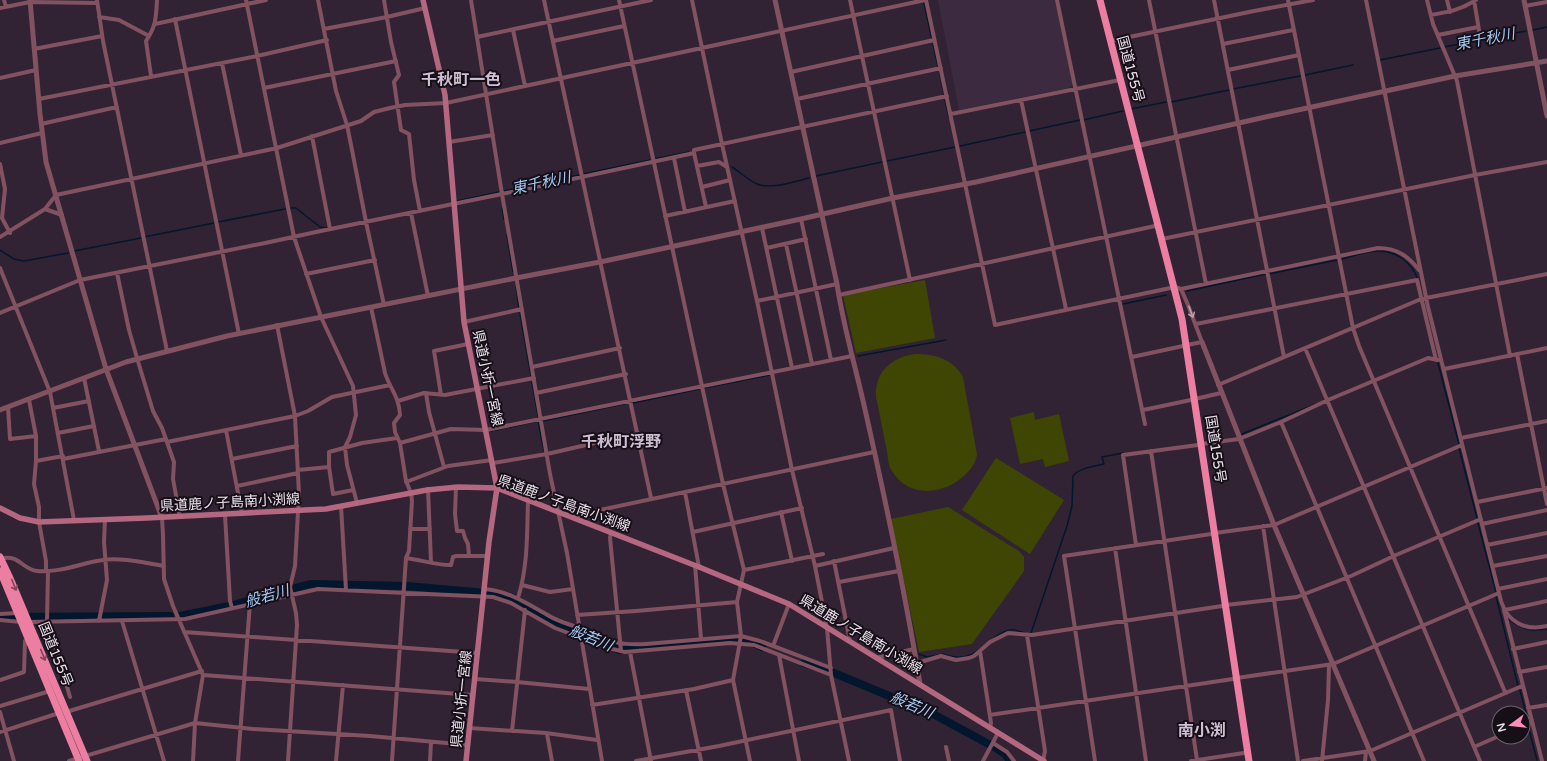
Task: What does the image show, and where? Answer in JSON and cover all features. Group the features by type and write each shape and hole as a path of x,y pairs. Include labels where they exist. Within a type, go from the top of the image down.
{"highway":[{"name":"国道155号","path":"1100,0 1176,288 1235,679 1249,761"},
{"name":"国道155号","path":"1138,145 1138,158 1155,226 1176,288"},
{"name":"国道155号","path":"0,558 50,691 63,712 78,760"},
{"name":"国道155号","path":"0,571 23,617 63,712 86,758"},
{"name":"国道155号","path":"1235,679 1245,761"}],"main road":[{"name":"県道小折一宮線","path":"423,0 441,74 446,104 464,322 497,488 483,597 466,761"},
{"name":"県道鹿ノ子島南小渕線","path":"0,508 20,518 39,522 162,518 326,509 428,489 456,487 497,488 697,566 789,604 1044,761"}],"street":[{"path":"4,0 6,7"},
{"path":"151,76 146,41 155,24 157,0"},
{"path":"155,24 246,2 266,0"},
{"path":"318,0 336,91 347,125 384,305"},
{"path":"384,0 391,42 399,75 394,82 402,130 409,134 414,180 420,211"},
{"path":"471,0 516,278 547,454 573,589 597,740 602,761"},
{"path":"544,0 600,262 626,374 651,498"},
{"path":"619,0 631,63 701,386 744,570 737,602 741,636 733,680 750,761"},
{"path":"477,37 651,0"},
{"path":"692,0 792,470 815,566 827,628 831,672 842,720 849,761"},
{"path":"775,0 874,452 899,570 920,684"},
{"path":"850,0 910,280"},
{"path":"0,237 45,209 56,195 277,148 361,121 374,112 398,106 446,104 486,94 926,0 995,325 1120,298 1268,272 1378,248 1392,249 1403,254 1410,259 1421,272"},
{"path":"1057,0 1145,424"},
{"path":"1149,0 1206,284"},
{"path":"1214,0 1284,357"},
{"path":"1110,40 1288,2 1313,0"},
{"path":"1366,0 1439,359"},
{"path":"1428,0 1431,15 1438,35 1455,76 1510,356"},
{"path":"1447,0 1450,12"},
{"path":"1465,0 1467,7"},
{"path":"1431,15 1467,7 1474,0"},
{"path":"1474,0 1480,36"},
{"path":"1524,0 1547,116"},
{"path":"30,1 41,124 46,162 106,369 162,518 164,579 184,632 202,673 195,723 193,761"},
{"path":"0,8 30,1 97,2 98,17 167,351"},
{"path":"246,2 294,237 321,317 353,386 356,415 350,437 345,447 347,465 357,503"},
{"path":"1288,2 1353,328 1359,346 1505,692"},
{"path":"1525,6 1547,2"},
{"path":"324,29 425,8"},
{"path":"98,17 119,20 149,36"},
{"path":"175,19 239,334"},
{"path":"553,41 624,26"},
{"path":"1438,35 1478,27"},
{"path":"513,30 525,86"},
{"path":"1223,44 1293,30"},
{"path":"34,49 102,36"},
{"path":"39,99 257,56 327,40"},
{"path":"791,72 934,40"},
{"path":"1228,70 1299,56"},
{"path":"264,88 396,61"},
{"path":"0,410 137,358 277,325 600,262 801,220 893,198 1036,169 1138,145 1176,138 1455,76 1547,61"},
{"path":"222,63 240,155"},
{"path":"797,99 941,68"},
{"path":"0,78 36,70"},
{"path":"951,114 1120,80"},
{"path":"0,312 80,280 674,158 694,153 694,150 947,96"},
{"path":"1021,100 1066,309"},
{"path":"41,124 117,107"},
{"path":"0,143 42,133"},
{"path":"449,142 493,135"},
{"path":"312,136 330,229"},
{"path":"694,153 706,207"},
{"path":"674,158 685,212"},
{"path":"697,166 719,162 727,167"},
{"path":"1162,239 1475,175 1547,162"},
{"path":"0,164 5,189 2,206 2,218 10,232"},
{"path":"702,187 730,180"},
{"path":"665,216 735,201"},
{"path":"45,209 62,215"},
{"path":"412,213 428,296"},
{"path":"801,220 831,360"},
{"path":"839,295 1155,226"},
{"path":"762,228 792,368"},
{"path":"767,248 806,239"},
{"path":"786,244 812,364"},
{"path":"306,274 375,260"},
{"path":"0,268 50,392 74,520"},
{"path":"117,273 137,358 153,410 174,462 173,479 180,517"},
{"path":"1218,385 1421,299 1547,274"},
{"path":"1196,324 1416,280 1439,359 1444,369 1527,705"},
{"path":"757,301 796,294 837,284"},
{"path":"1176,288 1196,324 1221,393 1274,525 1368,752 1374,761"},
{"path":"371,307 381,358 390,385 398,401 400,415 394,423 397,438 400,443 406,482 411,492 412,501 409,551 406,558 392,761"},
{"path":"464,322 522,309"},
{"path":"277,325 286,364 295,416 299,494 295,566 290,587 296,613 296,639 288,761"},
{"path":"1132,357 1202,342"},
{"path":"441,395 434,351 468,344"},
{"path":"532,367 620,348"},
{"path":"1305,348 1480,761"},
{"path":"1444,369 1547,348"},
{"path":"1517,354 1546,489 1547,504"},
{"path":"400,443 451,429 486,430 852,356"},
{"path":"1136,544 1123,455 1239,439 1428,358 1439,359"},
{"path":"536,393 626,374"},
{"path":"84,378 99,451"},
{"path":"398,401 426,393 441,395 534,378"},
{"path":"36,461 226,430 295,416 332,398 390,385"},
{"path":"426,393 427,403 444,467"},
{"path":"1143,410 1221,393"},
{"path":"29,400 36,436 34,484 39,508 39,522 47,571 47,619 70,697"},
{"path":"53,408 89,401"},
{"path":"8,407 10,439 36,436"},
{"path":"1461,438 1547,421"},
{"path":"1281,422 1424,761"},
{"path":"58,433 94,426"},
{"path":"226,430 242,514"},
{"path":"406,482 444,467 547,454 638,433"},
{"path":"353,490 333,494 329,467 329,452 362,443 397,438"},
{"path":"1095,761 1064,556 1136,544 1274,525 1462,445"},
{"path":"232,459 297,446"},
{"path":"1151,451 1197,760"},
{"path":"574,518 581,514 651,498 874,452"},
{"path":"237,486 298,472 329,467"},
{"path":"456,487 455,522 457,531 463,531 468,544 469,556"},
{"path":"428,489 431,562"},
{"path":"1477,502 1546,489"},
{"path":"685,492 693,532 697,566 701,639"},
{"path":"518,598 522,585 526,557 528,500"},
{"path":"341,506 346,590"},
{"path":"693,532 802,508"},
{"path":"1482,524 1547,510"},
{"path":"781,512 792,561"},
{"path":"225,515 230,601 232,608"},
{"path":"99,619 106,589 105,519"},
{"path":"917,663 941,656 962,660 974,656 990,642 1008,633 1027,635 1274,598 1297,596 1346,578 1393,556 1481,519"},
{"path":"1263,526 1298,761"},
{"path":"410,529 430,528"},
{"path":"611,533 610,538 621,651"},
{"path":"1487,545 1547,533"},
{"path":"815,566 894,548"},
{"path":"1115,548 1146,761"},
{"path":"744,570 823,554"},
{"path":"406,558 431,562 437,565 451,565 453,557 456,556 488,556"},
{"path":"1493,566 1547,556"},
{"path":"0,558 9,557 35,571 67,569 106,560 134,561 164,566"},
{"path":"834,561 850,641"},
{"path":"839,582 899,570"},
{"path":"990,715 1086,702 1331,664 1422,626 1499,591 1547,579"},
{"path":"522,585 550,592 573,589"},
{"path":"0,614 47,619 99,619 122,621 179,619 318,589 483,597 501,599 525,610 555,628 608,648 621,651 630,652 740,643 754,645 831,672"},
{"path":"484,589 501,592 518,598 559,622 579,628 607,641 632,645 741,636 773,646 831,672"},
{"path":"1504,609 1547,601"},
{"path":"577,615 618,613 737,602"},
{"path":"238,761 246,678 250,603"},
{"path":"773,646 789,604"},
{"path":"1504,609 1514,620 1527,627 1537,628 1547,626"},
{"path":"512,731 525,610"},
{"path":"0,620 23,617"},
{"path":"122,621 164,761"},
{"path":"184,632 478,653"},
{"path":"1027,635 1045,751 1044,761"},
{"path":"0,680 24,672 25,641"},
{"path":"1513,649 1547,642"},
{"path":"876,658 914,649"},
{"path":"980,651 990,715 990,728"},
{"path":"630,652 651,759"},
{"path":"779,655 799,761"},
{"path":"1322,760 1331,664"},
{"path":"1519,672 1547,667"},
{"path":"0,732 143,688 202,673 294,682 473,695"},
{"path":"475,679 589,689"},
{"path":"592,705 686,690 733,680"},
{"path":"336,761 343,685"},
{"path":"1303,761 1322,760 1368,752 1522,686"},
{"path":"686,690 701,761"},
{"path":"0,706 50,691"},
{"path":"1531,707 1547,704"},
{"path":"636,761 891,710 900,761"},
{"path":"0,712 14,761"},
{"path":"1531,718 1540,761"},
{"path":"69,761 86,758 195,723 241,728 289,730 468,745"},
{"path":"470,728 548,734 597,740"},
{"path":"983,761 998,733"},
{"path":"548,734 552,761"},
{"path":"1474,747 1491,740"},
{"path":"430,761 431,742"},
{"path":"992,745 1007,752 1014,761"},
{"path":"946,747 949,761"},
{"path":"1365,761 1368,752"},
{"path":"1191,761 1244,753"}],"shaded area":[{"path":"938,0 1055,0 1073,84 1068,88 959,110"}],"green space":[{"path":"925,280 935,338 856,353 843,295"},
{"path":"915,354 930,355 943,359 954,366 963,377 977,454 976,460 966,474 957,481 938,490 917,490 899,480 892,471 889,464 876,397 878,380 886,367 899,359"},
{"path":"1034,412 1035,420 1059,414 1069,461 1045,467 1043,459 1020,464 1010,418"},
{"path":"996,458 1064,500 1030,554 962,510"},
{"path":"948,507 1019,551 1024,557 1024,571 972,644 919,652 891,519"}],"waterway":[{"path":"924,3 932,39"},
{"name":"東千秋川","path":"1533,30 1547,27"},
{"name":"東千秋川","path":"1444,47 1526,31"},
{"path":"933,44 938,66"},
{"name":"東千秋川","path":"1380,60 1440,48"},
{"name":"東千秋川","path":"1305,75 1353,65"},
{"path":"939,70 944,94"},
{"name":"東千秋川","path":"1233,89 1300,76"},
{"name":"東千秋川","path":"1171,102 1229,90"},
{"path":"945,100 949,117"},
{"name":"東千秋川","path":"1131,109 1166,102"},
{"name":"東千秋川","path":"1083,120 1123,111"},
{"name":"東千秋川","path":"1029,131 1080,120"},
{"name":"東千秋川","path":"960,146 1025,132"},
{"name":"東千秋川","path":"887,161 955,147"},
{"name":"東千秋川","path":"654,159 689,152"},
{"name":"東千秋川","path":"583,174 650,160"},
{"name":"東千秋川","path":"816,176 882,162"},
{"name":"東千秋川","path":"732,167 747,178 763,186 776,186 809,178"},
{"name":"東千秋川","path":"503,191 579,175"},
{"name":"東千秋川","path":"457,201 499,192"},
{"name":"東千秋川","path":"289,208 296,208 320,227 327,228"},
{"path":"502,208 504,219"},
{"name":"東千秋川","path":"218,222 285,209"},
{"name":"東千秋川","path":"144,237 214,223"},
{"path":"507,235 513,272"},
{"name":"東千秋川","path":"74,251 141,238"},
{"name":"東千秋川","path":"0,250 14,259 24,261 68,253"},
{"path":"1342,259 1373,251 1391,253 1397,255 1407,263 1412,268 1418,280"},
{"path":"1269,274 1337,260"},
{"path":"1187,291 1266,274"},
{"path":"516,287 519,308"},
{"path":"1123,304 1166,295"},
{"path":"520,313 531,376"},
{"path":"858,356 946,340"},
{"path":"1438,363 1459,444"},
{"path":"704,388 770,375"},
{"path":"532,382 538,416"},
{"path":"633,403 699,389"},
{"path":"543,421 628,403"},
{"path":"1242,434 1316,404"},
{"path":"491,431 538,421 544,451"},
{"path":"1459,448 1477,518"},
{"path":"1031,633 1067,526 1072,506 1073,476 1083,469 1104,464 1102,457 1123,453"},
{"path":"1478,523 1496,592"},
{"name":"般若川","path":"180,616 229,606 310,584 407,586 497,594 511,597 560,626 619,650 730,640 751,642 762,647"},
{"path":"1496,596 1518,686"},
{"name":"般若川","path":"0,617 170,616"},
{"path":"1508,619 1526,629 1547,629"},
{"path":"942,654 956,657 968,656 1003,632 1015,630 1025,633"},
{"path":"919,654 927,657 938,655"},
{"name":"般若川","path":"804,663 834,673 935,715 996,748 1006,755 1010,761"},
{"path":"1520,690 1524,705"},
{"path":"1531,737 1537,760"}],"district":[{"name":"千秋町一色","path":"461,79"},
{"name":"千秋町浮野","path":"621,441"},
{"name":"南小渕","path":"1202,730"}]}
